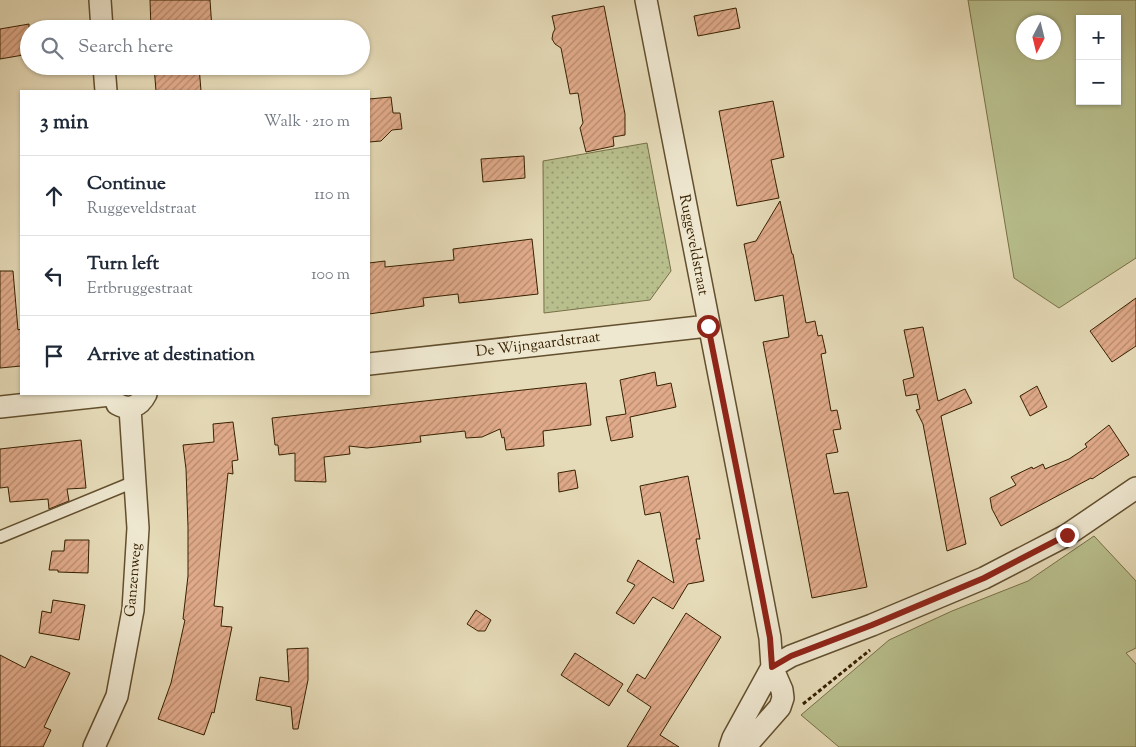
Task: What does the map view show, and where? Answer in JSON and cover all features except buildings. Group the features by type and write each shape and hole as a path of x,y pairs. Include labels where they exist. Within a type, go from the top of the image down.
{"street":[{"path":"100,0 101,20"},
{"name":"Ruggeveldstraat","path":"646,0 708,326 764,604 775,673 783,698 780,707"},
{"path":"105,75 106,90"},
{"name":"De Wijngaardstraat","path":"370,364 708,326"},
{"path":"0,407 110,395 118,405 130,408 141,402 145,395"},
{"name":"Ganzenweg","path":"94,747 117,696 133,610 138,528 130,408"},
{"path":"730,747 733,738 775,673 791,656 872,625 984,578 1067,535 1136,488"},
{"path":"745,747 780,707"}],"lane":[{"path":"0,537 136,481"}],"path":[{"path":"780,707 805,704 878,643 872,625"}],"green space":[{"path":"968,0 1136,0 1136,258 1059,308 1014,278"},
{"path":"647,143 671,271 650,300 544,313 543,161"},
{"path":"1094,536 1136,581 1136,648 1126,653 1136,664 1136,747 839,747 801,715 889,640 952,611 1028,581"}],"route":[{"path":"708,326 770,638 772,667 791,656 872,625 984,578 1067,535"}]}
